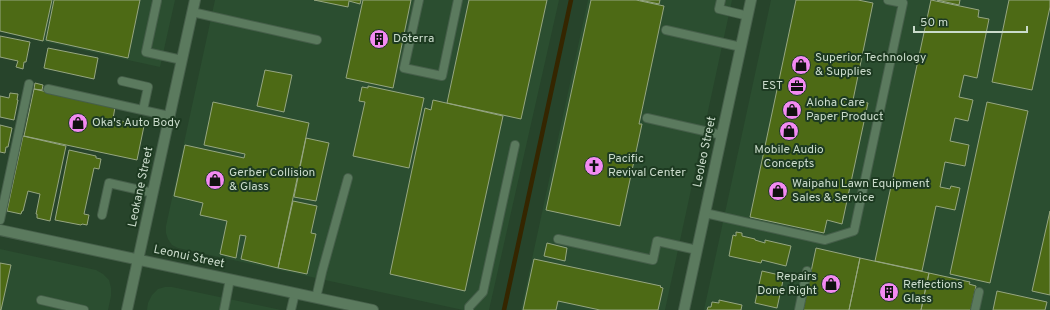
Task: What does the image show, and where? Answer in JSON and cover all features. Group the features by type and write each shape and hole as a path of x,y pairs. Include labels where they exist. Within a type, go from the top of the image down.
{"street":[{"name":"Leokane Street","path":"127,310 194,0"},
{"name":"Leoleo Street","path":"684,310 751,0"},
{"name":"Leonui Street","path":"0,230 373,310"}],"lane":[{"path":"419,0 404,68 442,76 458,0"},
{"path":"721,0 719,9 748,16"},
{"path":"705,214 825,240 854,231 903,3 888,0"},
{"path":"157,1 146,52 182,60"},
{"path":"192,12 317,40"},
{"path":"666,30 741,47"},
{"path":"122,81 148,87 142,110"},
{"path":"0,220 28,84"},
{"path":"48,89 169,116"},
{"path":"647,118 722,135"},
{"path":"469,310 469,307 483,292 515,145"},
{"path":"316,298 348,178"},
{"path":"102,215 109,183 153,193"},
{"path":"558,240 652,260 657,241 697,250"},
{"path":"799,310 807,271"},
{"path":"224,310 230,279"},
{"path":"975,310 979,292"},
{"path":"291,310 295,293"},
{"path":"41,300 84,310"}],"shaded area":[{"path":"0,0 175,0 160,67 0,32"},
{"path":"215,0 559,0 489,310 463,310 178,248 172,245 166,233 166,226"},
{"path":"588,0 732,0 665,310 521,310"},
{"path":"771,0 1050,0 1050,310 704,310"},
{"path":"0,249 96,270 109,280 111,296 108,310 0,310"},
{"path":"172,287 281,310 147,310 148,303 152,295 158,289"}],"building":[{"path":"0,0 52,0 43,41 0,31"},
{"path":"54,0 140,0 128,58 46,40"},
{"path":"314,0 361,0 360,4 349,1 348,7"},
{"name":"Dōterra","path":"363,0 411,0 393,88 346,78"},
{"path":"469,0 547,0 521,119 447,103"},
{"path":"591,0 636,0 664,6 639,124 642,124 620,226 546,210"},
{"path":"640,0 660,0 659,4"},
{"path":"796,0 858,0 873,3 853,100 868,103 842,224 827,220 824,233 750,217"},
{"path":"931,0 979,10 978,17 989,19 977,78 964,75 959,97 973,100 968,121 955,118 950,141 969,145 965,166 945,162 940,187 950,189 951,186 960,188 955,210 936,206 922,271 875,261"},
{"path":"937,0 960,0 959,5"},
{"path":"1009,0 1050,0 1050,7 1032,90 992,82"},
{"path":"0,36 30,42 23,69 16,67 18,61 0,57"},
{"path":"48,48 98,58 94,79 44,68"},
{"path":"265,70 292,75 284,112 257,106"},
{"path":"35,83 43,85 42,90 34,89"},
{"path":"368,86 424,98 409,168 353,156 365,102 359,101 362,87 368,88"},
{"name":"Oka's Auto Body","path":"34,89 115,107 113,119 144,126 137,160 24,136"},
{"path":"10,93 18,94 14,120 0,117 0,96 9,98"},
{"path":"433,100 503,116 465,291 390,274 425,108 431,110"},
{"path":"213,102 309,123 278,268 241,259 246,236 240,235 236,258 220,254 227,221 200,215 203,203 174,196 185,145 244,158 245,154 204,145"},
{"path":"987,102 1028,111 990,283 950,274"},
{"path":"0,125 12,128 8,147 6,147 5,153 0,152"},
{"path":"23,136 66,146 50,221 37,218 36,214 40,194 28,191 21,214 7,211"},
{"path":"306,138 329,143 316,201 294,197"},
{"path":"69,150 96,156 96,158 101,159 99,169 94,168 84,214 89,215 87,225 55,220"},
{"path":"293,201 317,206 311,233 316,234 307,274 278,268"},
{"path":"1050,211 1050,295 1032,291"},
{"path":"736,232 742,233 742,236 765,243 765,240 791,246 786,266 762,260 761,263 729,256 733,235 736,236"},
{"path":"547,243 567,248 565,261 544,256"},
{"name":"Repairs Done Right","path":"816,248 860,258 849,310 803,310"},
{"name":"Reflections Glass","path":"860,258 929,273 921,310 849,310"},
{"path":"534,259 661,286 660,287 663,288 658,310 600,310 558,301 556,310 523,310"},
{"path":"0,263 11,265 1,310 0,310"},
{"path":"762,271 784,276 777,308 755,303"},
{"path":"929,273 970,282 969,284 976,286 971,310 921,310"},
{"path":"997,291 1047,302 1045,310 993,310"},
{"path":"719,300 742,305 741,310 707,310 708,307 711,307 712,302 719,303"}],"waterway":[{"path":"504,310 571,0"}],"place":[{"name":"Dōterra","path":"379,39"},
{"name":"Superior Technology & Supplies","path":"801,65"},
{"name":"EST","path":"797,86"},
{"name":"Aloha Care Paper Product","path":"792,110"},
{"name":"Oka's Auto Body","path":"78,123"},
{"name":"Mobile Audio Concepts","path":"789,131"},
{"name":"Pacific Revival Center","path":"594,166"},
{"name":"Gerber Collision & Glass","path":"215,180"},
{"name":"Waipahu Lawn Equipment Sales & Service","path":"778,191"},
{"name":"Repairs Done Right","path":"831,284"},
{"name":"Reflections Glass","path":"889,292"}]}
